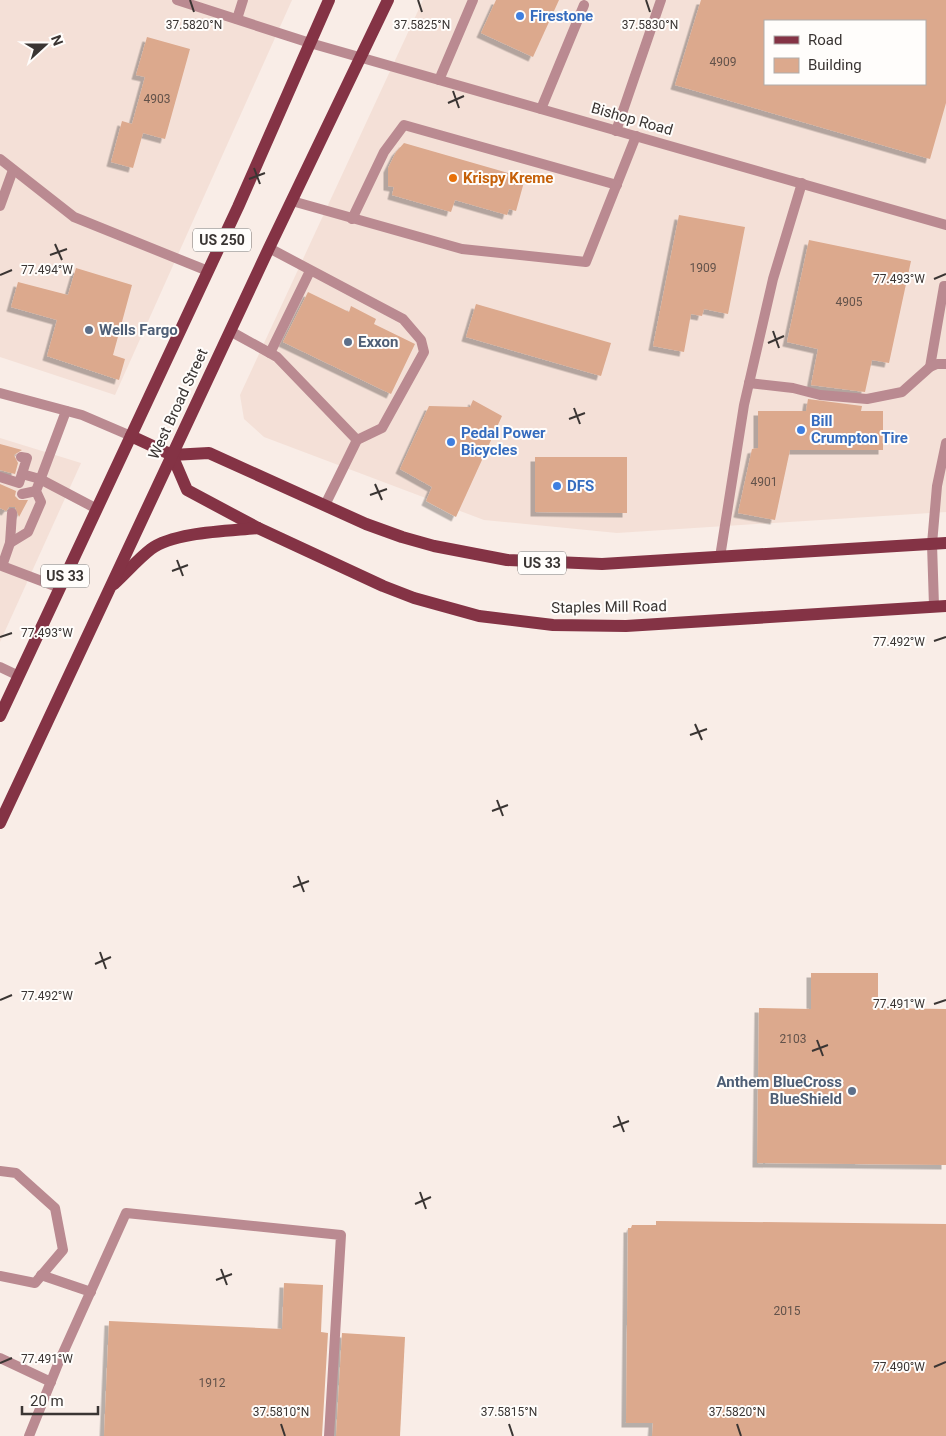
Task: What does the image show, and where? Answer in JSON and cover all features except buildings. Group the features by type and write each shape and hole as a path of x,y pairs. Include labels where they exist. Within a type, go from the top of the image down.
{"main road":[{"name":"West Broad Street","path":"0,716 208,271 329,0"},
{"name":"West Broad Street","path":"0,823 269,248 388,0"},
{"name":"US 33","path":"131,436 172,455 209,453 402,537 434,546 507,560 602,564 946,543"},
{"name":"Staples Mill Road","path":"172,455 187,490 258,528 383,586 414,598 479,616 553,625 626,626 940,606"},
{"name":"US 33","path":"109,590 152,549 168,541 185,536 258,528"}],"street":[{"name":"Bishop Road","path":"177,0 361,58 946,225"},
{"path":"237,20 243,0"},
{"path":"439,80 473,0"},
{"path":"616,131 661,0"},
{"path":"541,109 584,5"},
{"path":"352,219 384,152 404,124 617,185"},
{"path":"292,201 462,249 586,262 636,136"},
{"path":"0,159 74,217 208,271"},
{"path":"0,206 13,170"},
{"path":"720,558 749,383 773,279 802,183"},
{"path":"269,248 402,319 421,340 424,352 382,428 357,440 325,505"},
{"path":"270,353 310,271"},
{"path":"930,367 944,286 946,286"},
{"path":"230,331 277,357 357,440"},
{"path":"749,383 793,388 820,395 867,399 902,392 930,367 937,364 946,364"},
{"path":"0,393 82,415 131,436"},
{"path":"10,543 28,532 41,502 36,491 66,411"},
{"path":"940,606 932,544 937,486 946,443"},
{"path":"0,477 19,483 27,458 20,457"},
{"path":"22,474 40,479 97,509"},
{"path":"22,494 36,491"},
{"path":"12,513 10,543 2,566 60,588"},
{"path":"0,668 19,676"},
{"path":"0,1170 16,1173 55,1208 63,1250 35,1283 0,1276"},
{"path":"29,1436 126,1213 340,1234 330,1436"},
{"path":"41,1275 91,1292"},
{"path":"1,1361 51,1382"}],"shaded area":[{"path":"0,0 292,0 115,395 0,357"},
{"path":"423,0 946,0 946,512 617,533 484,520 264,437 244,419 240,395"},
{"path":"0,438 81,463 0,642"}],"place":[{"name":"Firestone","path":"520,16"},
{"name":"Krispy Kreme","path":"453,178"},
{"name":"Wells Fargo","path":"89,330"},
{"name":"Exxon","path":"348,342"},
{"name":"Bill Crumpton Tire","path":"801,430"},
{"name":"Pedal Power Bicycles","path":"451,442"},
{"name":"DFS","path":"557,486"},
{"name":"Anthem BlueCross BlueShield","path":"852,1091"}]}
